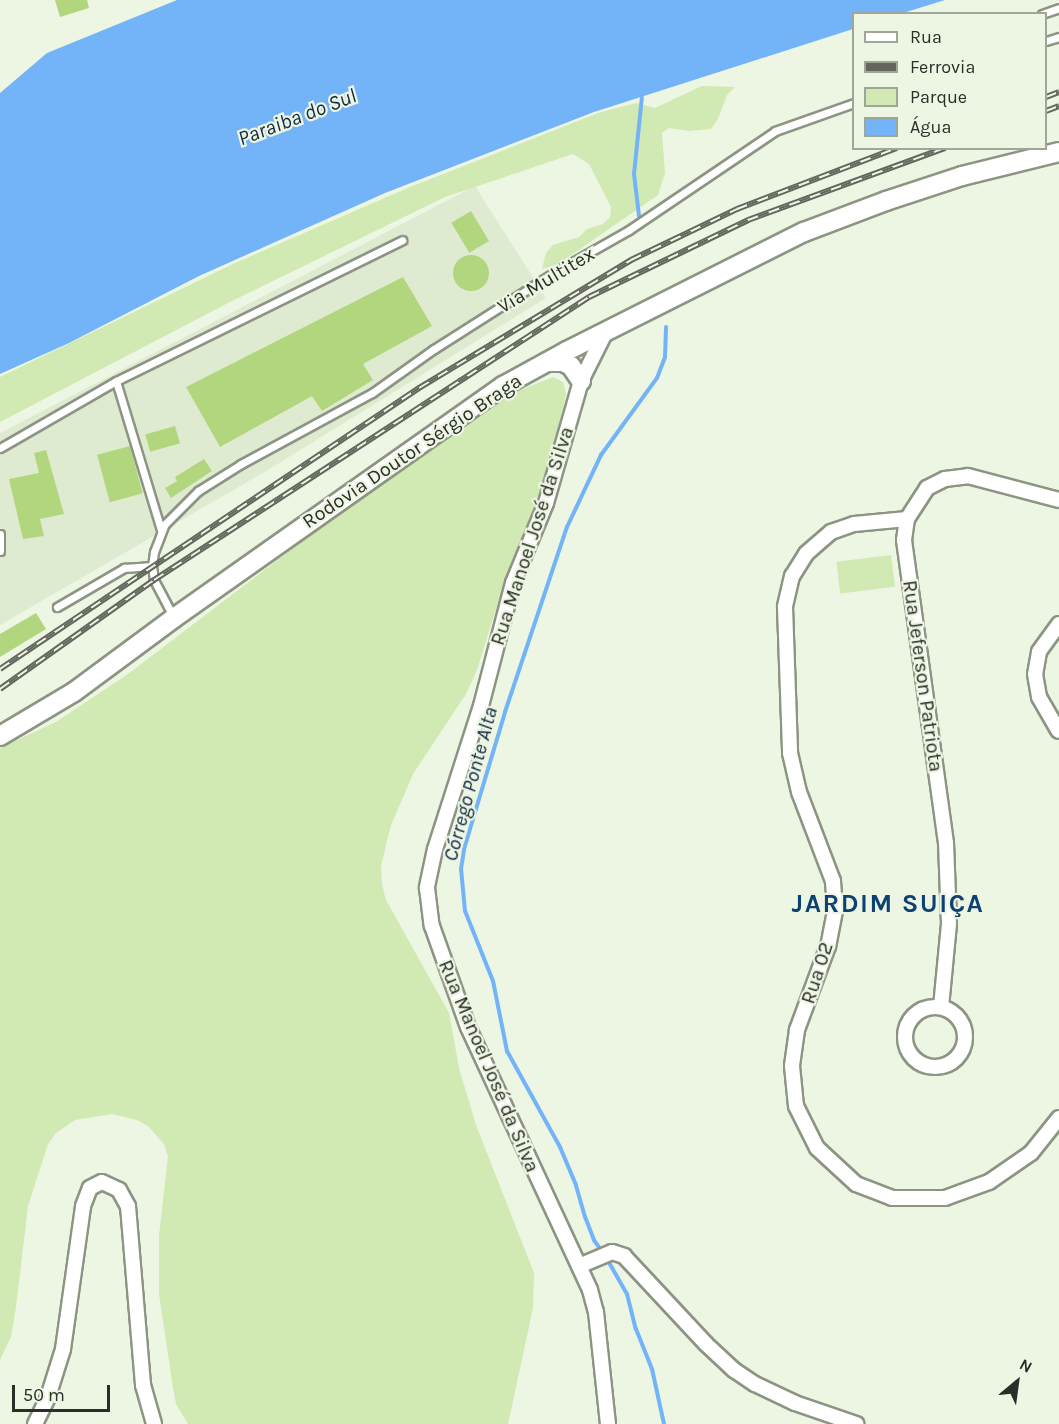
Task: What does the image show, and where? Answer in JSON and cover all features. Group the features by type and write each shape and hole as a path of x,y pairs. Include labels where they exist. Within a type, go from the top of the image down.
{"main road":[{"path":"1001,166 1040,150"},
{"name":"Rodovia Doutor Sérgio Braga","path":"0,736 74,692 466,410 547,362 804,232 886,201 1001,166 1059,152"},
{"path":"547,362 563,362 571,366 581,381"}],"street":[{"name":"Rua Manoel José da Silva","path":"606,331 581,381 546,503 513,583 482,706 435,849 427,888 432,926 468,1027 590,1290 596,1312 609,1424"},
{"name":"Rua Jeferson Patriota","path":"941,1007 949,924 946,843 904,540 907,519 927,488 945,479 968,476 1059,500"},
{"name":"Rua 02","path":"907,519 854,524 831,532 801,561 792,576 785,607 790,753 799,792 833,881 835,911 828,946 798,1030 792,1065 796,1106 817,1148 856,1184 892,1198 945,1198 989,1182 1031,1153 1059,1118"},
{"path":"1059,624 1039,652 1035,674 1039,697 1059,731"},
{"path":"941,1007 959,1019 965,1037 959,1056 952,1062 933,1068 915,1060 908,1052 905,1033 914,1015 922,1010 941,1007"},
{"path":"35,1424 48,1397 63,1349 83,1206 90,1188 102,1182 119,1190 128,1206 143,1385 154,1424"},
{"path":"579,1266 612,1252 624,1256 638,1268 706,1344 734,1370 755,1384 795,1403 856,1424"}],"lane":[{"name":"Via Multitex","path":"161,530 178,508 198,491 241,464 372,393 434,349 555,272 629,230 740,152 776,131 852,104"},
{"path":"0,448 116,381 402,240"},
{"path":"116,381 161,530 152,566 154,580 174,618"},
{"path":"0,534 0,550"},
{"path":"57,607 123,568 152,566"}],"shaded area":[{"path":"475,186 546,298 268,470 0,625 0,433"}],"green space":[{"path":"702,86 735,87 727,95 718,119 711,129 689,131 669,128 662,133 665,173 658,195 557,265 542,269 546,253 553,245 579,237 587,229 603,224 610,217 611,207 589,164 573,154 445,197 228,303 0,422 0,377 235,263 410,187 598,113 636,103 655,108"},
{"path":"553,377 563,382 566,394 551,461 532,520 500,596 477,670 466,694 413,774 391,825 381,866 386,900 449,1013 459,1068 476,1125 534,1273 533,1308 508,1424 188,1424 176,1404 159,1294 159,1236 168,1156 164,1144 148,1126 137,1120 112,1114 75,1120 56,1133 48,1144 28,1206 11,1337 0,1360 0,748 56,722 128,674 376,485 455,430 513,393"},
{"path":"891,555 895,587 840,593 836,562"}],"water":[{"name":"Paraiba do Sul","path":"177,0 945,0 906,12 852,12 852,29 594,112 385,193 199,276 69,343 0,374 0,93 47,53"}],"building":[{"path":"55,0 87,0 89,8 60,17"},
{"path":"471,211 489,241 469,253 451,223"},
{"path":"471,255 483,261 489,273 483,285 471,291 459,285 453,273 459,261"},
{"path":"403,277 432,326 363,364 373,380 322,411 312,396 220,447 186,387"},
{"path":"175,426 180,443 150,452 145,435"},
{"path":"130,446 143,493 110,502 97,455"},
{"path":"46,450 64,514 40,519 44,536 23,539 9,479 39,473 34,453"},
{"path":"204,459 212,471 171,498 165,488 177,481 175,477"},
{"path":"36,613 46,629 0,657 0,634"}],"waterway":[{"path":"639,216 634,174 642,97"},
{"name":"Córrego Ponte Alta","path":"603,1253 594,1240 576,1185 560,1147 507,1051 493,981 465,911 461,869 464,849 505,712 567,527 601,455 657,378 665,357 666,327"},
{"name":"Córrego Ponte Alta","path":"607,1259 627,1294 636,1329 652,1369 664,1424"}],"railway":[{"path":"1047,97 1059,92"},
{"path":"1047,111 1059,106"},
{"path":"0,669 419,388 631,260 737,209 892,150"},
{"path":"0,689 154,580 589,297 748,220 940,150"}],"district":[{"name":"JARDIM SUIÇA","path":"888,904"}]}
